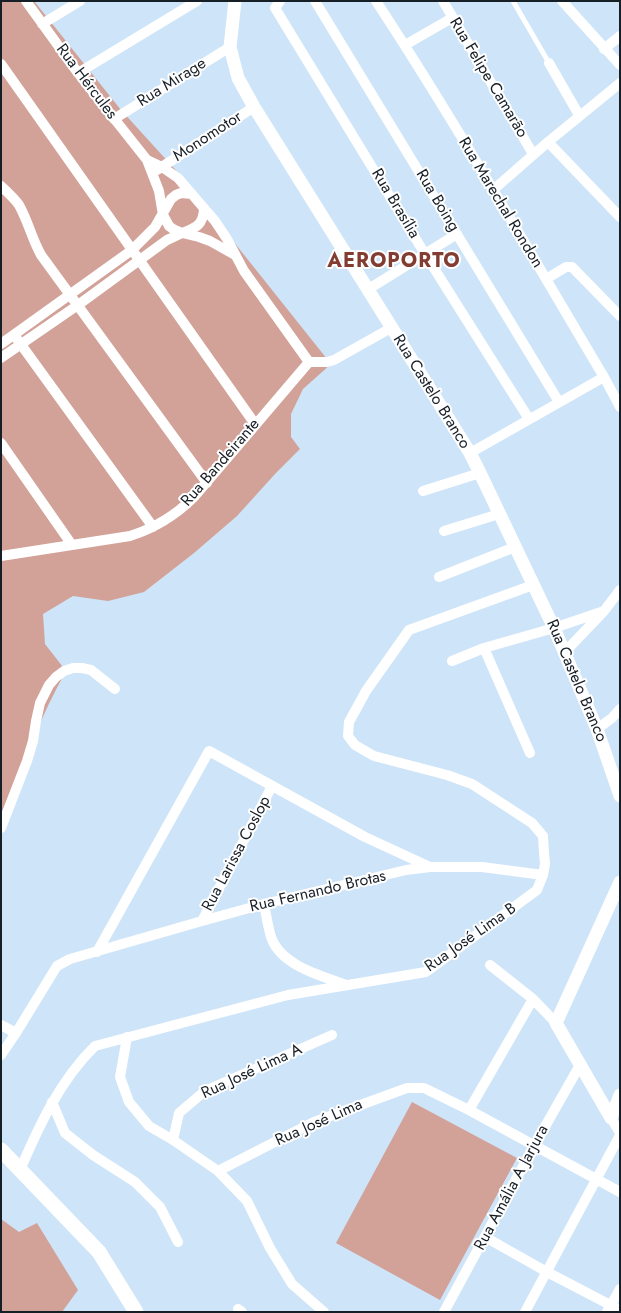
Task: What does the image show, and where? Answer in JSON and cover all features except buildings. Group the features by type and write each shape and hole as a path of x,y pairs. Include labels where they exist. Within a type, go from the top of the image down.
{"main road":[{"path":"1,1150 99,1252 136,1312"}],"street":[{"name":"Rua Hércules","path":"26,1 78,73 147,160 159,191 163,215 169,226 182,233 200,237 235,255"},
{"path":"42,24 80,1"},
{"path":"78,73 197,1"},
{"name":"Rua Castelo Branco","path":"235,1 230,47 238,78 254,107 289,160 390,328 470,453 554,628 597,729 620,796"},
{"name":"Rua Boing","path":"315,1 559,402"},
{"name":"Rua Marechal Rondon","path":"376,1 405,45 494,190 604,376 620,407"},
{"name":"Rua Felipe Camarão","path":"443,1 534,154"},
{"path":"562,1 620,65"},
{"name":"Rua Brasília","path":"278,4 425,254 529,419"},
{"path":"405,45 452,18"},
{"path":"604,49 620,36"},
{"name":"Rua Mirage","path":"114,119 230,47"},
{"path":"549,63 579,115"},
{"path":"1,64 255,424"},
{"path":"494,190 579,115 620,83"},
{"name":"Monomotor","path":"152,173 254,107"},
{"path":"548,142 620,217"},
{"name":"Rua Hércules","path":"147,160 162,167 178,178 219,227 244,271 309,362"},
{"path":"1,186 18,204 34,243 41,255 207,483"},
{"path":"1,344 132,250 155,228 172,199 181,193 192,194"},
{"path":"1,358 78,305 167,240 194,229 200,223 204,214 204,209"},
{"path":"367,290 457,234"},
{"path":"546,279 566,267 572,267 620,316"},
{"path":"309,362 319,363 334,360 390,328"},
{"path":"14,335 153,527"},
{"name":"Rua Bandeirante","path":"1,556 130,536 153,527 171,517 183,508 207,483 255,424 309,362"},
{"path":"470,453 604,376"},
{"path":"1,443 72,545"},
{"path":"423,491 480,473"},
{"path":"444,531 499,514"},
{"path":"439,577 515,547"},
{"name":"Rua José Lima B","path":"20,1170 52,1102 81,1059 95,1046 288,995 426,972 537,890 543,875 545,864 543,836 532,823 472,784 447,775 374,756 354,746 348,736 349,722 366,691 409,630 534,585"},
{"path":"564,653 604,611 620,590"},
{"path":"452,661 484,648 554,628 604,611"},
{"path":"484,648 530,753"},
{"path":"2,823 31,748 40,703 49,685 64,671 73,668 82,668 91,670 115,688"},
{"path":"597,729 612,718 620,709"},
{"path":"97,952 209,751 364,837 430,867"},
{"name":"Rua Larissa Coslop","path":"202,920 272,786"},
{"name":"Rua Fernando Brotas","path":"1,1055 56,966 70,959 202,920 406,870 430,867 482,867 543,875"},
{"path":"556,1023 620,882"},
{"path":"264,904 271,938 279,950 287,958 305,970 349,986"},
{"path":"490,965 533,999 556,1023 620,1134 525,1312"},
{"path":"533,999 469,1110 620,1192"},
{"path":"1,1025 16,1033"},
{"name":"Rua José Lima A","path":"173,1140 178,1112 205,1091 332,1035"},
{"path":"127,1037 120,1077 129,1102 149,1126 173,1140 218,1171 247,1201 270,1248 292,1284 324,1312"},
{"name":"Rua Amália A Jarjura","path":"444,1312 534,1146 580,1065"},
{"name":"Rua José Lima","path":"218,1171 314,1122 407,1088 424,1088 469,1110"},
{"path":"611,1118 620,1095"},
{"path":"52,1102 65,1133 93,1155 135,1182 160,1207 178,1242"},
{"path":"485,1237 613,1309 620,1289"}],"lane":[{"path":"512,1 549,63"}],"shaded area":[{"path":"1,1 34,1 121,110 182,177 331,364 303,389 291,414 291,437 300,449 237,516 194,553 144,592 108,601 73,596 43,614 45,644 66,671 41,722 5,808 1,814"},
{"path":"412,1102 517,1158 440,1300 336,1243"},
{"path":"1,1219 19,1232 37,1223 78,1290 62,1312 1,1312"}],"district":[{"name":"AEROPORTO","path":"394,262"}]}
